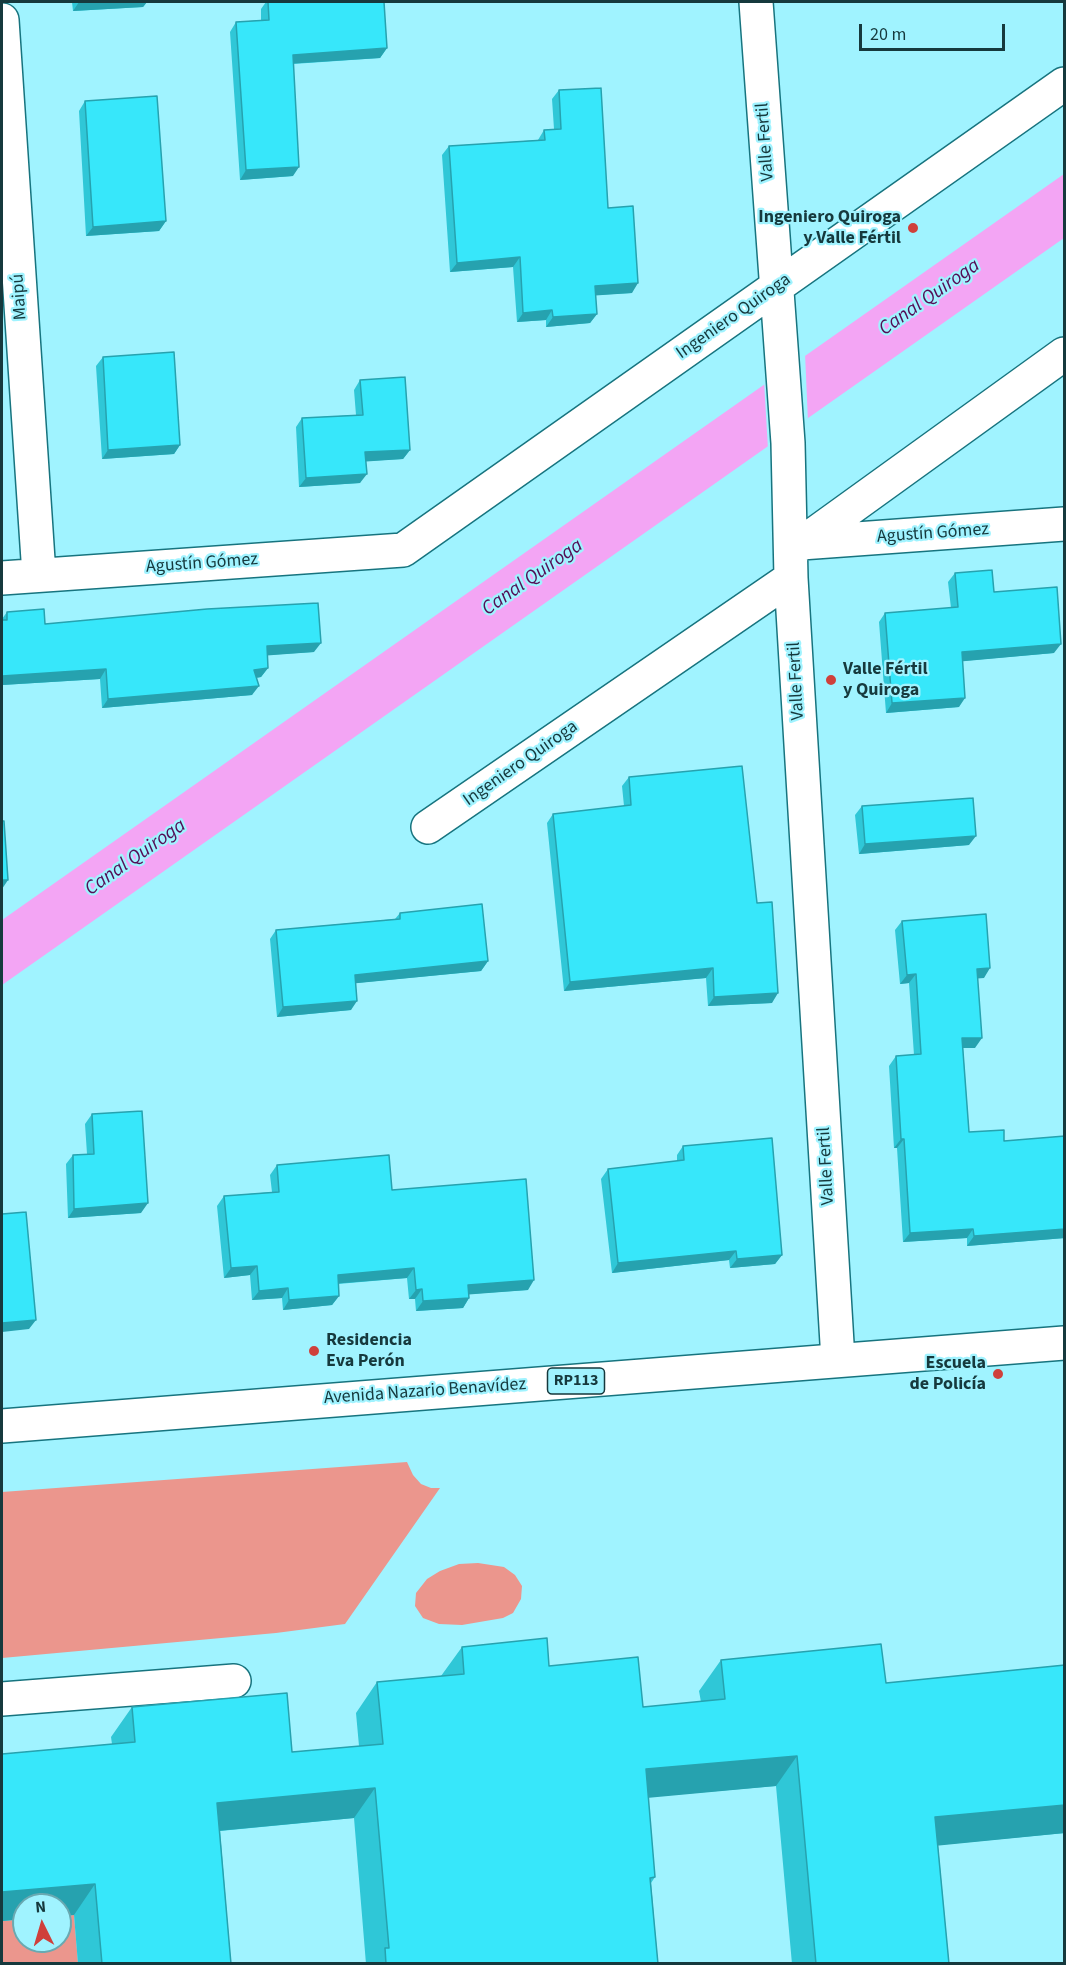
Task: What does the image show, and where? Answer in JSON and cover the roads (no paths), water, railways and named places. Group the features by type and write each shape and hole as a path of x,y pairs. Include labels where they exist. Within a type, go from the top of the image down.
{"street":[{"name":"Valle Fertil","path":"756,2 788,442 838,1360"},
{"name":"Maipú","path":"2,20 39,575"},
{"name":"Ingeniero Quiroga","path":"403,550 1065,84"},
{"name":"Ingeniero Quiroga","path":"428,827 1065,354"},
{"name":"Agustín Gómez","path":"794,557 1065,524"},
{"name":"Agustín Gómez","path":"2,578 403,550"},
{"name":"Avenida Nazario Benavídez","path":"2,1426 1065,1343"},
{"path":"2,1699 234,1681"}],"water":[{"name":"Canal Quiroga","path":"1064,174 1064,238 2,985 2,920"}],"place":[{"name":"Ingeniero Quiroga y Valle Fértil","path":"913,228"},
{"name":"Valle Fértil y Quiroga","path":"831,680"},
{"name":"Residencia Eva Perón","path":"314,1351"},
{"name":"Escuela de Policía","path":"998,1374"}]}
